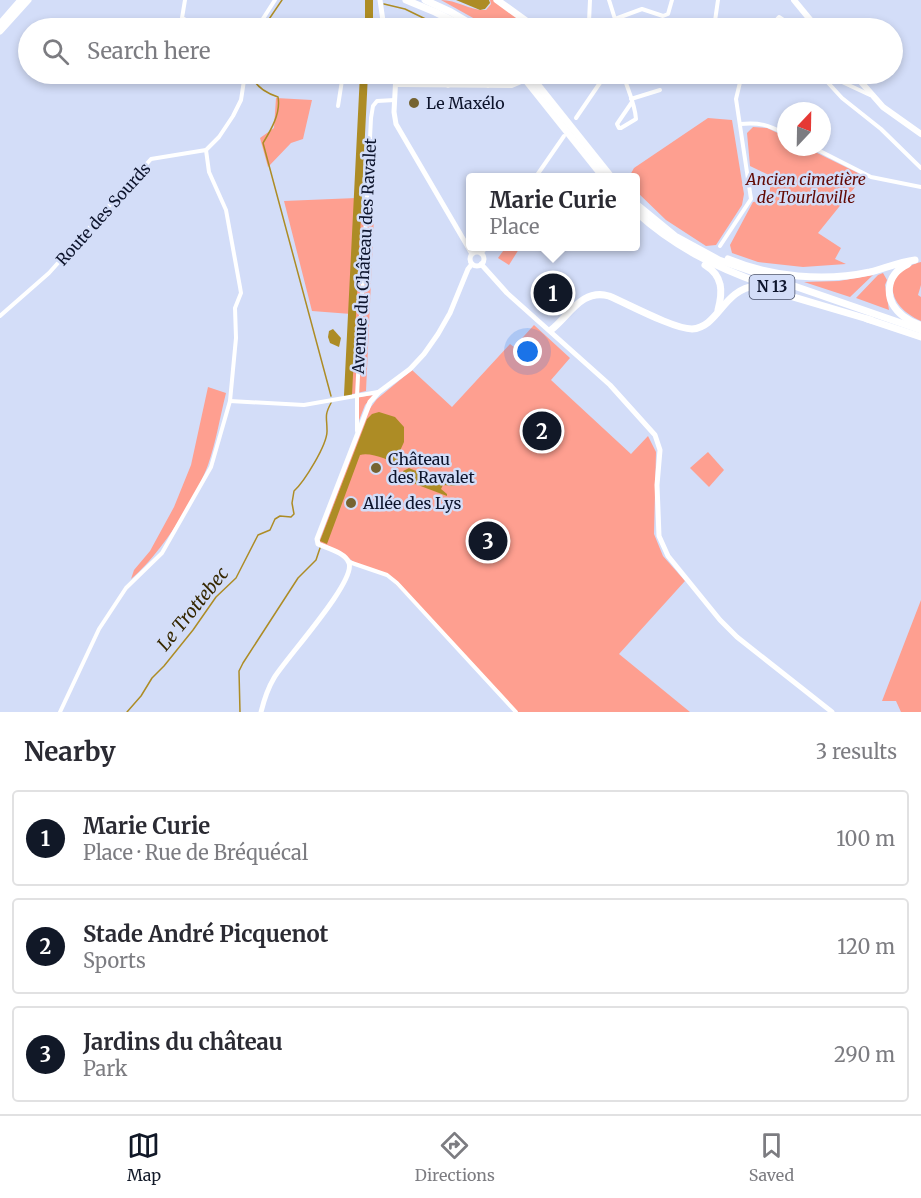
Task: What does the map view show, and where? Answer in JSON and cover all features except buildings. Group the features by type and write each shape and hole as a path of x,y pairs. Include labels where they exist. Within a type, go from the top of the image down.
{"highway":[{"path":"0,24 21,0"},
{"path":"0,31 28,0"},
{"path":"406,0 447,18"},
{"path":"425,0 461,18"},
{"path":"497,0 522,18"},
{"path":"534,84 601,173"},
{"path":"534,84 609,173"},
{"name":"N 13","path":"640,208 663,228 719,261 921,328"},
{"name":"N 13","path":"640,215 681,248 704,261 921,337"},
{"path":"663,228 732,261 772,272 802,276 850,275 915,260 893,273 890,279 890,293 895,308 900,314 921,328"},
{"path":"681,248 711,268 717,276 722,286 718,312"},
{"path":"554,332 581,300 599,294 687,328 697,328 705,325 741,289 756,286 871,320"}],"main road":[{"path":"794,0 809,18"},
{"path":"862,84 895,117 921,134"}],"street":[{"path":"182,18 185,0"},
{"path":"263,18 275,0"},
{"path":"380,0 383,18"},
{"path":"589,18 590,0"},
{"path":"609,0 615,18"},
{"path":"618,18 642,9 663,16 668,14 672,0"},
{"path":"715,18 718,0"},
{"path":"60,712 99,629 126,588 162,553 211,467 230,401 236,338 235,308 241,293 226,210 209,172 205,156 206,150 219,137 233,116 241,100 243,84"},
{"path":"338,106 341,84"},
{"path":"466,244 396,124 396,85 512,86 518,84"},
{"path":"576,118 599,84"},
{"path":"626,84 632,101 636,119 619,128 617,124 632,101 660,90"},
{"path":"720,246 751,199 736,99 740,84"},
{"path":"829,84 842,98 881,129 921,168"},
{"path":"847,84 871,95"},
{"name":"Avenue du Château des Ravalet","path":"357,431 372,109 377,101 395,100"},
{"path":"740,124 767,124 777,129"},
{"path":"538,173 564,136"},
{"name":"Route des Sourds","path":"0,316 49,273 151,159 206,150"},
{"path":"830,156 871,177 921,187"},
{"path":"470,251 472,264"},
{"path":"472,264 476,266 481,264 484,259 482,254 484,251"},
{"path":"472,254 478,252 482,254"},
{"path":"472,264 438,334 410,369 379,392 370,402 317,539 318,544 337,552 349,562 387,575 397,583 516,712"},
{"path":"481,264 507,293 554,332 610,385 658,440 660,450 657,479 659,536 668,555 720,620 737,637 832,712"},
{"path":"230,401 304,405 379,392"},
{"path":"261,712 274,677 328,608 350,570 349,562"}],"green space":[{"path":"441,0 486,10 491,4 490,0 493,0 518,18 473,18"},
{"path":"276,98 312,100 303,139 291,143 268,167 260,138 274,128"},
{"path":"708,118 732,120 744,194 742,205 716,245 706,246 666,220 640,195 640,173 631,173 634,168"},
{"name":"Ancien cimetière de Tourlaville","path":"753,127 767,128 777,133 777,156 823,156 864,176 818,233 841,248 835,259 846,264 803,267 758,262 732,253 730,245 753,202 769,200 771,176 750,166 747,133"},
{"path":"356,198 357,211 364,212 365,216 374,216 366,391 348,395 351,314 312,311 284,201"},
{"path":"503,251 518,251 509,265 498,258"},
{"path":"921,262 921,285 918,295 921,297 921,321 901,307 895,299 893,290 894,282 899,274 908,267"},
{"path":"883,273 887,280 885,285 889,310 856,298 878,275"},
{"path":"873,275 850,297 804,282 839,281"},
{"path":"534,325 570,358 551,380 631,454 648,436 656,452 654,534 663,556 685,581 619,654 690,712 516,712 387,575 358,565 339,551 319,542 368,411 377,399 412,370 452,407 510,344 514,347"},
{"path":"208,387 226,393 208,465 195,494 176,526 165,542 131,579 134,570 150,551 174,507 191,465"},
{"path":"374,395 365,405 358,423 359,397"},
{"path":"708,452 724,470 709,487 690,468"},
{"path":"921,600 921,712 901,712 896,701 882,701"}],"shaded area":[{"path":"456,0 489,0 490,3 485,9 480,10"},
{"path":"333,329 341,338 339,347 330,343 328,337 329,331"},
{"path":"379,412 395,417 404,427 404,442 399,453 405,465 399,467 381,457 360,455 327,544 320,541 367,419"},
{"path":"409,468 457,486 443,485 441,489 447,496 402,479 403,471"}],"waterway":[{"name":"Le Trottebec","path":"270,18 282,0"},
{"path":"367,0 372,1"},
{"path":"369,0 369,18"},
{"path":"384,4 405,9 423,18"},
{"name":"Le Trottebec","path":"256,84 269,94 278,97 277,115 263,143 331,396"},
{"path":"348,395 364,84"},
{"name":"Le Trottebec","path":"127,712 141,696 152,678 193,630 216,597 236,578 258,535 270,530 275,519 280,516 291,517 294,514 292,503 294,491 309,471 324,444 327,414 331,403"},
{"path":"240,712 239,671 298,578 316,560 320,548"}],"place":[{"name":"Le Maxélo","path":"414,103"},
{"name":"Marie Curie","path":"553,293"},
{"name":"Stade André Picquenot","path":"542,431"},
{"name":"Château des Ravalet","path":"376,468"},
{"name":"Allée des Lys","path":"351,503"},
{"name":"Jardins du château","path":"488,541"}]}
